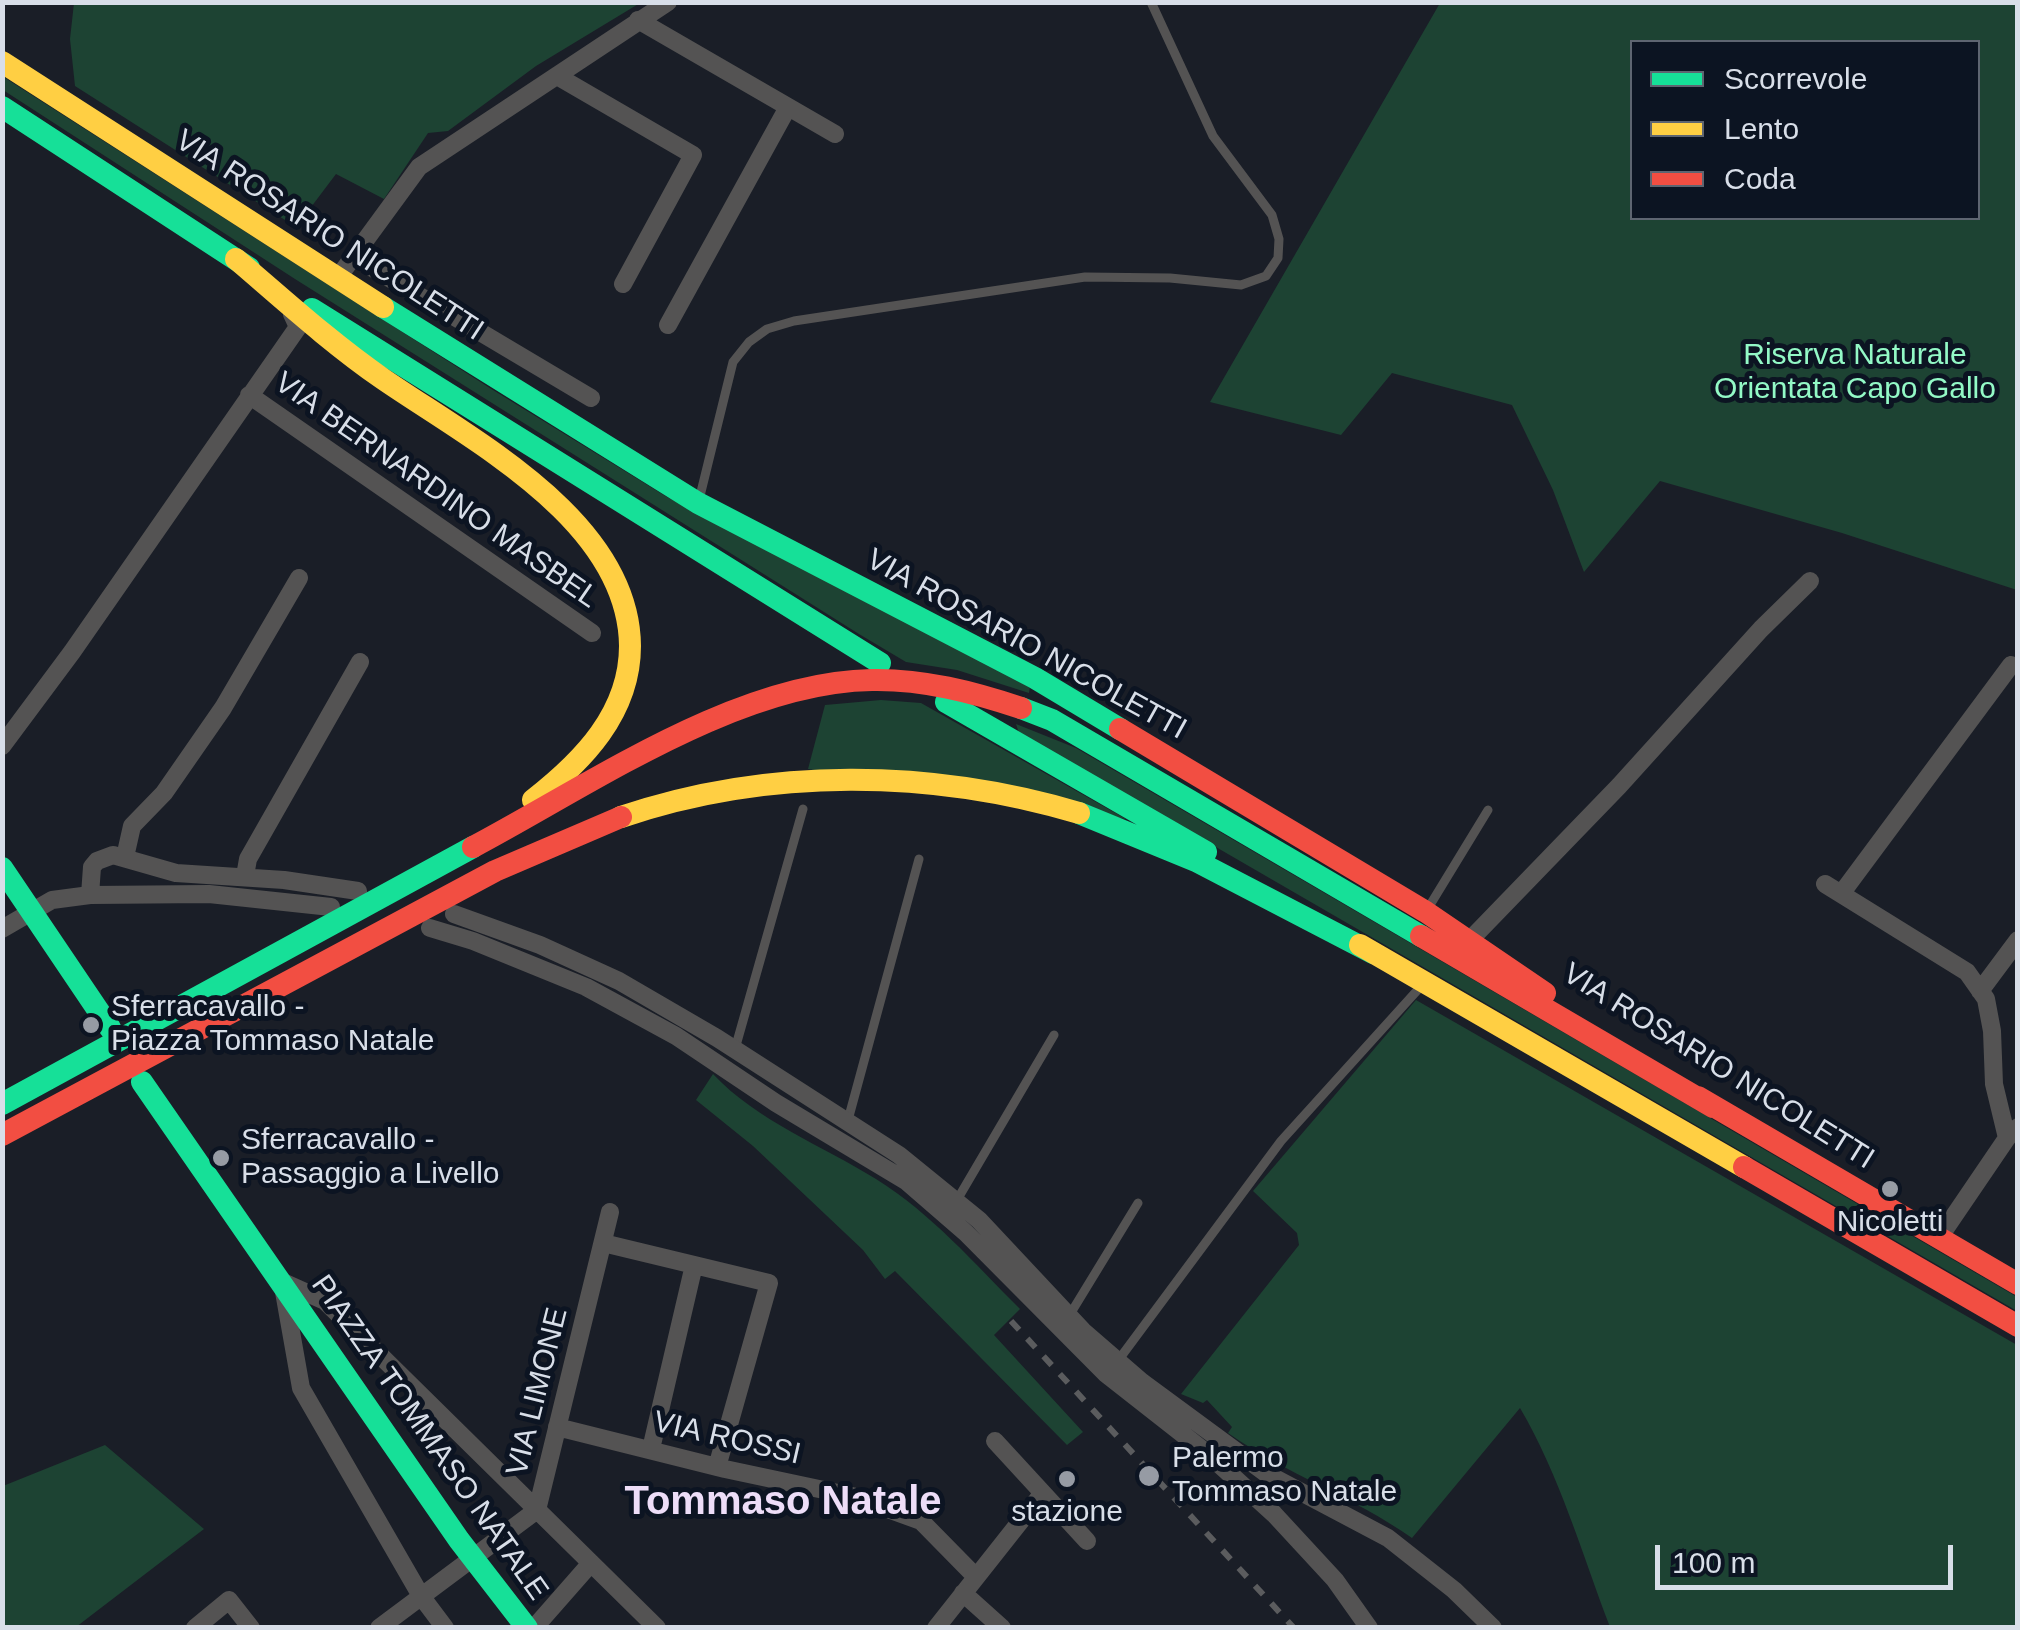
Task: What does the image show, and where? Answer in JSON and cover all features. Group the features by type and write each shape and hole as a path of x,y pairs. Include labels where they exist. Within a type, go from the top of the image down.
{"main road":[{"name":"VIA ROSARIO NICOLETTI","path":"2,62 337,279 698,503 1034,678 1426,912 1713,1106 2018,1284"},
{"path":"2,107 236,259 880,663"},
{"path":"236,259 370,370 537,488 586,534 613,571 630,614 633,637 629,676 606,728 570,768 463,852"},
{"path":"2,1101 732,712 811,686 881,679 975,692 1052,720 1093,741 1713,1106"},
{"path":"946,702 2018,1326"},
{"path":"2,1139 99,1082 462,887 553,844 646,808 747,787 883,780 984,790 1081,814 1169,848 1372,952"},
{"path":"6,882 32,910 110,1028"},
{"path":"142,1082 196,1164 283,1282"},
{"name":"PIAZZA TOMMASO NATALE","path":"283,1282 474,1560 530,1628"}],"street":[{"path":"337,279 419,167 668,2"},
{"path":"638,20 835,134"},
{"path":"558,76 693,155 623,284"},
{"path":"668,325 788,107"},
{"path":"354,257 592,398"},
{"name":"VIA BERNARDINO MASBEL","path":"2,746 298,327 290,310 268,287"},
{"name":"VIA BERNARDINO MASBEL","path":"250,396 592,633"},
{"path":"124,857 132,826 164,793 223,708 299,578"},
{"path":"1470,940 1620,786 1761,629 1810,581"},
{"path":"245,876 248,859 360,662"},
{"path":"1842,894 2011,665"},
{"path":"90,895 90,873 97,861 113,856 176,873 245,876 358,891"},
{"path":"1825,884 1967,972 1986,999 1994,1084 2012,1132 1939,1238"},
{"path":"2,929 60,898 90,895 209,894 331,907"},
{"path":"454,914 540,945 619,981 735,1049 900,1155 957,1200 1117,1362 1252,1464 1388,1538 1454,1590 1493,1628"},
{"path":"430,928 473,941 586,987 676,1036 776,1103 906,1180 966,1233 1106,1374 1208,1454 1274,1514 1335,1580 1369,1628"},
{"path":"1980,991 2018,940"},
{"name":"VIA LIMONE","path":"380,1628 537,1510 610,1212"},
{"path":"603,1243 769,1283 717,1467"},
{"path":"650,1449 694,1264"},
{"name":"PIAZZA TOMMASO NATALE","path":"283,1282 325,1301 657,1628"},
{"name":"PIAZZA TOMMASO NATALE","path":"283,1282 302,1388 421,1596 445,1628"},
{"name":"VIA ROSSI","path":"557,1428 852,1496 921,1521 976,1577"},
{"path":"996,1441 1087,1542"},
{"path":"936,1628 1042,1494"},
{"path":"530,1628 591,1563"},
{"path":"963,1593 1002,1628"},
{"path":"194,1628 229,1600 251,1628"}],"lane":[{"path":"698,503 733,362 749,342 768,329 812,318 1085,277 1170,278 1241,286 1266,276 1278,258 1280,240 1272,215 1214,136 1151,2"},
{"path":"735,1049 804,808"},
{"path":"1426,912 1488,810"},
{"path":"848,1120 919,860"},
{"path":"1117,1362 1282,1140 1424,983"},
{"path":"957,1200 1054,1034"},
{"path":"1070,1316 1138,1204"}],"green space":[{"path":"74,2 640,3 536,66 448,131 428,133 384,199 336,174 296,227 75,86 70,39"},
{"name":"Riserva Naturale Orientata Capo Gallo","path":"1440,3 2017,3 2017,590 1842,533 1660,481 1584,572 1553,490 1512,405 1392,373 1341,435 1210,402"},
{"path":"2,76 667,497 1030,686 1029,693 957,670 906,662 859,634 3,90"},
{"path":"881,700 921,703 1126,819 808,769 825,705"},
{"path":"1016,724 1076,748 2017,1297 2017,1311 1019,733"},
{"path":"1416,1000 2017,1345 2017,1627 1610,1627 1559,1488 1520,1408 1412,1538 1250,1448 1228,1433 1232,1427 1207,1400 1203,1403 1181,1394 1299,1245 1297,1233 1253,1191"},
{"path":"713,1074 750,1106 896,1193 952,1240 1020,1309 994,1335 1083,1432 1067,1445 895,1271 885,1279 863,1250 753,1146 696,1100"},
{"path":"105,1445 204,1529 76,1627 3,1627 3,1486"}],"railway":[{"path":"1011,1321 1294,1628"}],"traffic: fast":[{"path":"2,107 249,268"},
{"path":"383,307 698,503 1035,678 1120,729"},
{"path":"312,309 880,663"},
{"path":"946,702 1206,852"},
{"path":"1021,708 1052,720 1421,936"},
{"path":"1079,813 1196,861 1373,953"},
{"path":"2,1104 473,847"},
{"path":"2,868 110,1028"},
{"path":"142,1082 459,1540 527,1628"}],"traffic: slow":[{"path":"2,62 383,307"},
{"path":"236,259 364,365 540,489 575,523 604,560 623,601 630,646 622,693 586,752 533,800"},
{"path":"621,817 734,789 850,780 966,788 1079,813"},
{"path":"1360,945 1744,1167"}],"traffic: jam":[{"path":"473,847 666,741 769,698 821,685 891,680 948,688 1021,708"},
{"path":"1120,729 1426,912 1545,993"},
{"path":"2,1135 495,871 621,817"},
{"path":"1421,936 1713,1107"},
{"path":"1698,1097 2018,1284"},
{"path":"1744,1167 2018,1326"}],"place":[{"name":"Sferracavallo - Piazza Tommaso Natale","path":"91,1025"},
{"name":"Sferracavallo - Passaggio a Livello","path":"221,1158"},
{"name":"Nicoletti","path":"1890,1189"},
{"name":"Palermo Tommaso Natale","path":"1149,1476"},
{"name":"stazione","path":"1067,1479"}],"district":[{"name":"Tommaso Natale","path":"783,1503"}]}
